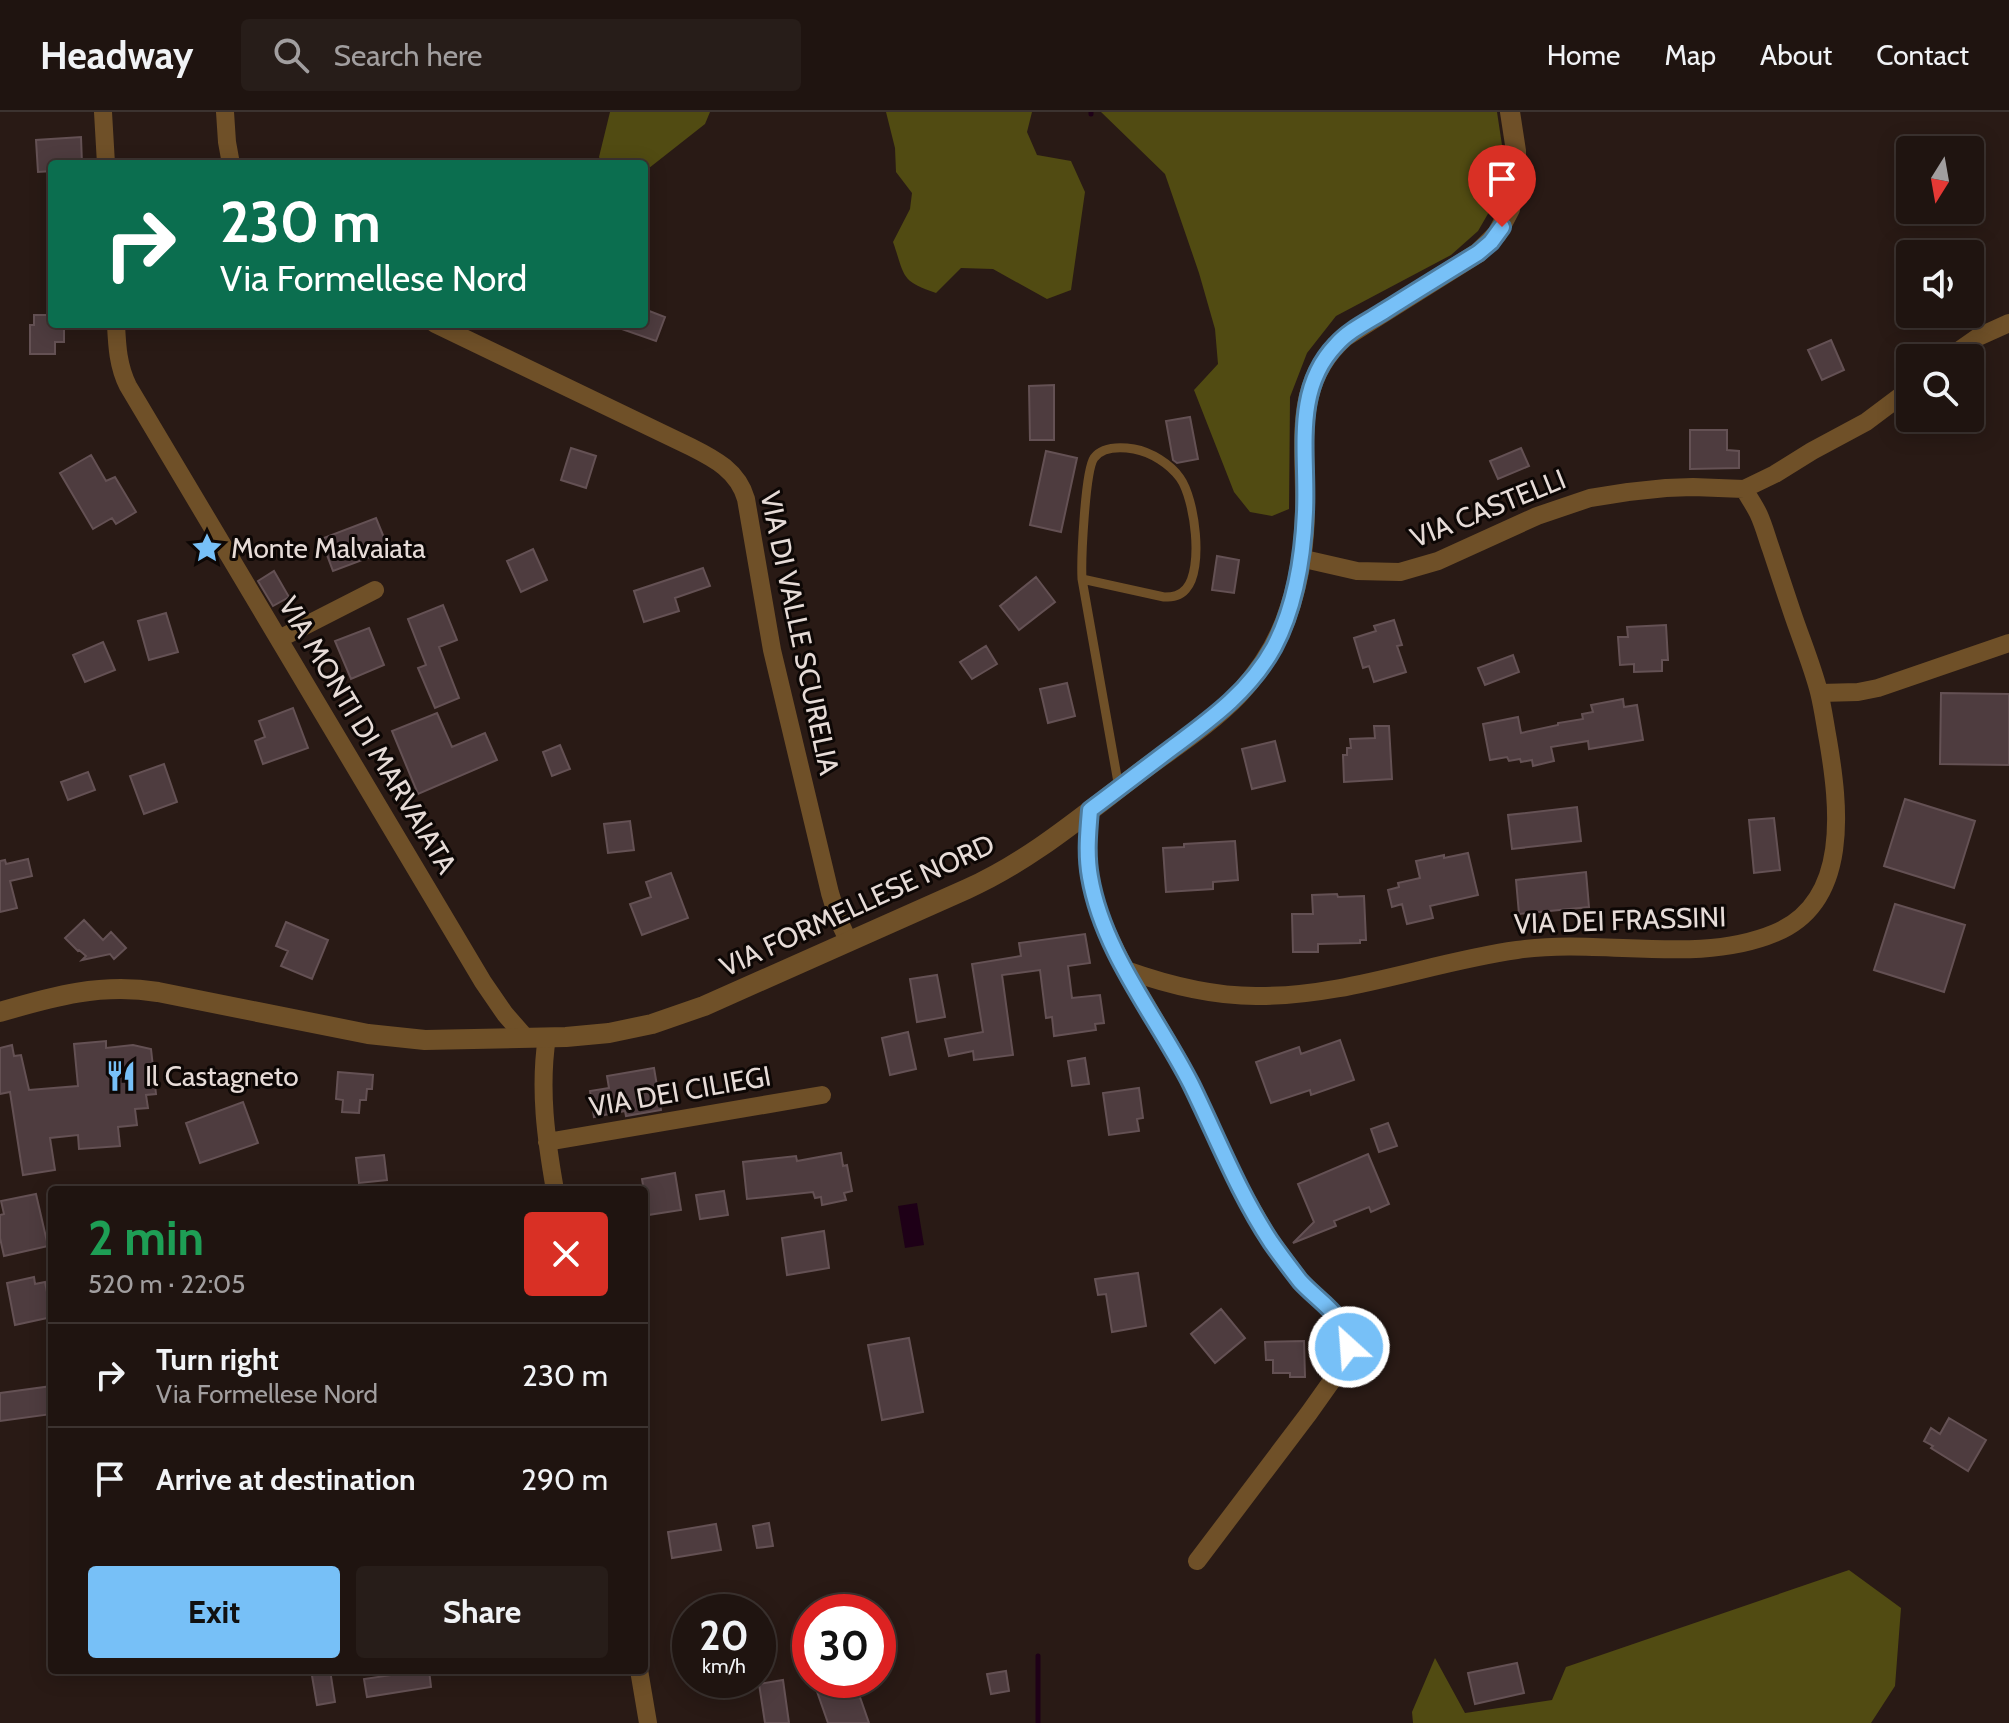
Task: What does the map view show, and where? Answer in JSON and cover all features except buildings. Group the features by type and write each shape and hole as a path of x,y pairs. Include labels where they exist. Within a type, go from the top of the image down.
{"street":[{"path":"103,112 106,160"},
{"path":"225,112 230,160"},
{"name":"VIA FORMELLESE NORD","path":"0,1012 67,993 92,989 131,989 379,1036 425,1040 581,1036 623,1031 667,1020 704,1006 989,878 1051,840 1229,703 1255,675 1273,648 1287,618 1300,558 1305,511 1304,419 1316,374 1332,349 1346,336 1478,253 1497,234 1510,209 1516,181 1517,161 1510,112"},
{"path":"1967,344 2009,323"},
{"name":"VIA MONTI DI MARVAIATA","path":"116,328 119,359 125,380 483,982 505,1014 537,1038"},
{"name":"VIA DI VALLE SCURELIA","path":"443,328 691,447 721,464 736,477 746,499 772,650 826,878 835,912 849,942"},
{"name":"VIA CASTELLI","path":"1300,558 1357,571 1400,572 1438,561 1525,521 1590,498 1666,488 1744,489 1858,427 1896,401"},
{"name":"VIA DEI FRASSINI","path":"1126,970 1158,981 1236,995 1295,994 1344,987 1515,950 1585,946 1701,949 1737,945 1775,933 1794,922 1811,907 1826,880 1834,856 1836,807 1830,751 1820,693 1760,517 1744,489"},
{"path":"279,639 375,590"},
{"path":"1820,693 1878,688 2009,643"},
{"path":"1090,810 1088,855 1101,920 1126,970 1181,1064 1239,1186 1268,1237 1300,1280 1339,1319 1349,1337 1343,1365 1197,1561"},
{"path":"537,1038 554,1186"},
{"name":"VIA DEI CILIEGI","path":"547,1142 822,1095"},
{"path":"640,1674 648,1723"}],"lane":[{"path":"1082,579 1164,597 1174,597 1187,588 1196,560 1193,512 1180,478 1157,458 1138,450 1116,448 1100,452 1093,460 1089,474 1082,542 1082,579 1119,788"}],"shaded area":[{"path":"610,112 710,112 705,124 648,169 648,160 600,160"},
{"path":"886,112 1032,112 1027,132 1037,155 1071,161 1085,192 1071,290 1047,299 993,269 961,268 936,293 910,281 902,270 893,242 910,209 912,193 896,172 895,148"},
{"path":"1101,112 1497,112 1502,145 1497,182 1489,212 1478,231 1451,255 1336,316 1307,353 1290,397 1289,509 1272,516 1250,512 1234,492 1194,390 1218,364 1215,329 1165,174"},
{"path":"917,1203 924,1245 905,1248 898,1206"},
{"path":"1849,1570 1901,1608 1895,1686 1871,1723 1413,1723 1412,1712 1435,1658 1465,1713 1552,1700 1566,1667"}],"waterway":[{"path":"1038,1656 1038,1723"}],"place":[{"name":"Monte Malvaiata","path":"207,548"},
{"name":"Il Castagneto","path":"121,1076"}],"route":[{"path":"1349,1347 1349,1337 1339,1319 1300,1280 1268,1237 1239,1186 1181,1064 1108,935 1098,911 1090,875 1090,810 1229,703 1264,663 1278,638 1292,601 1301,550 1305,511 1306,409 1310,389 1324,359 1346,336 1478,253 1502,227"}]}
